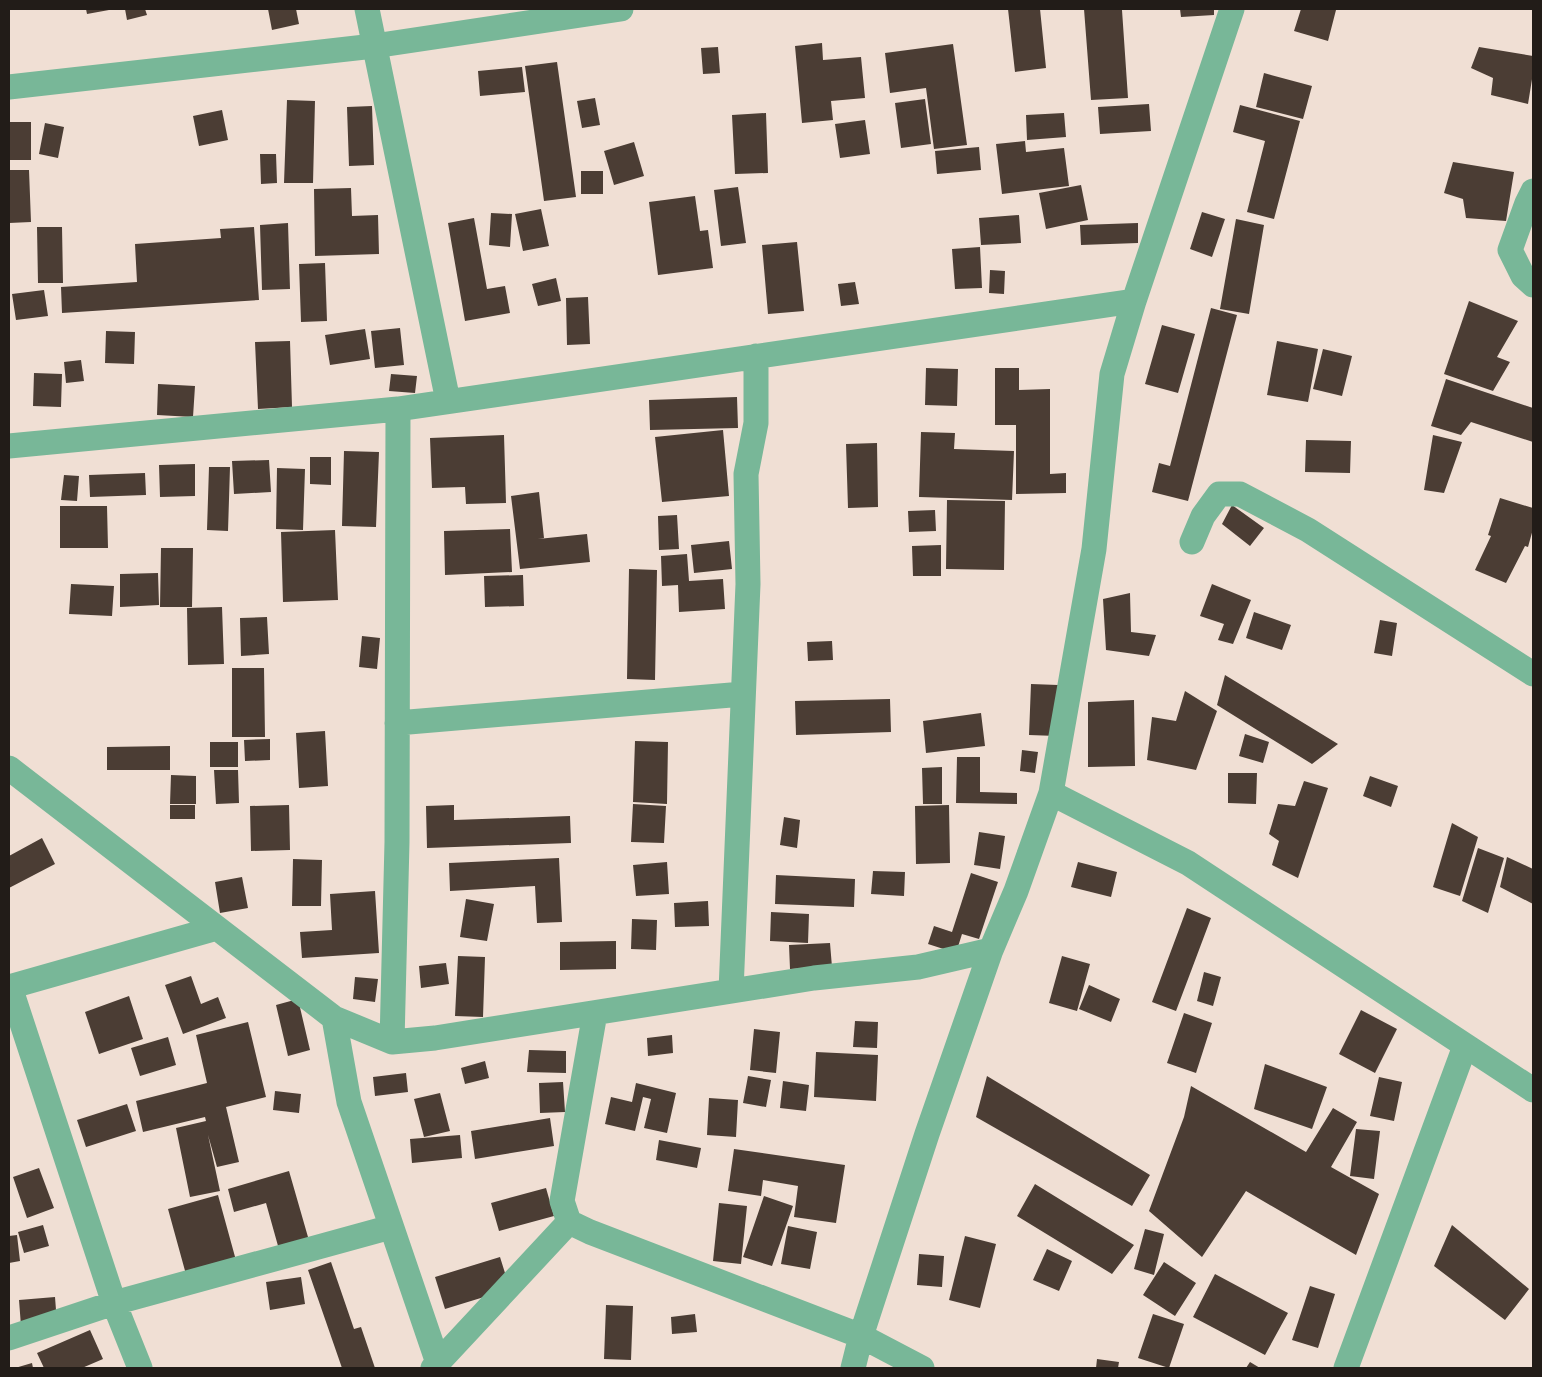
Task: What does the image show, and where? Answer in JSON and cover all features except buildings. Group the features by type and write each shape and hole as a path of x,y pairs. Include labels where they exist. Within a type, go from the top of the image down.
{"street":[{"path":"367,9 448,401"},
{"path":"9,87 374,46 620,9"},
{"path":"853,1368 861,1336 927,1134 991,950 1016,891 1051,793 1094,549 1112,374 1134,301 1232,9"},
{"path":"1533,191 1510,250 1523,276 1533,285"},
{"path":"9,446 398,409 1134,301"},
{"path":"731,991 748,584 746,474 756,422 756,356"},
{"path":"392,1042 397,842 398,409"},
{"path":"1192,542 1203,516 1219,494 1240,494 1308,530 1532,668"},
{"path":"397,723 743,694"},
{"path":"9,768 334,1018 392,1042 435,1038 814,978 918,967 991,950"},
{"path":"1051,793 1188,863 1533,1090"},
{"path":"140,1368 114,1303 9,987 217,928"},
{"path":"595,1013 562,1200 569,1222 590,1232 861,1336 922,1368"},
{"path":"334,1018 349,1102 436,1366 569,1222"},
{"path":"1346,1368 1465,1046"},
{"path":"9,1338 114,1303 391,1227"}]}
